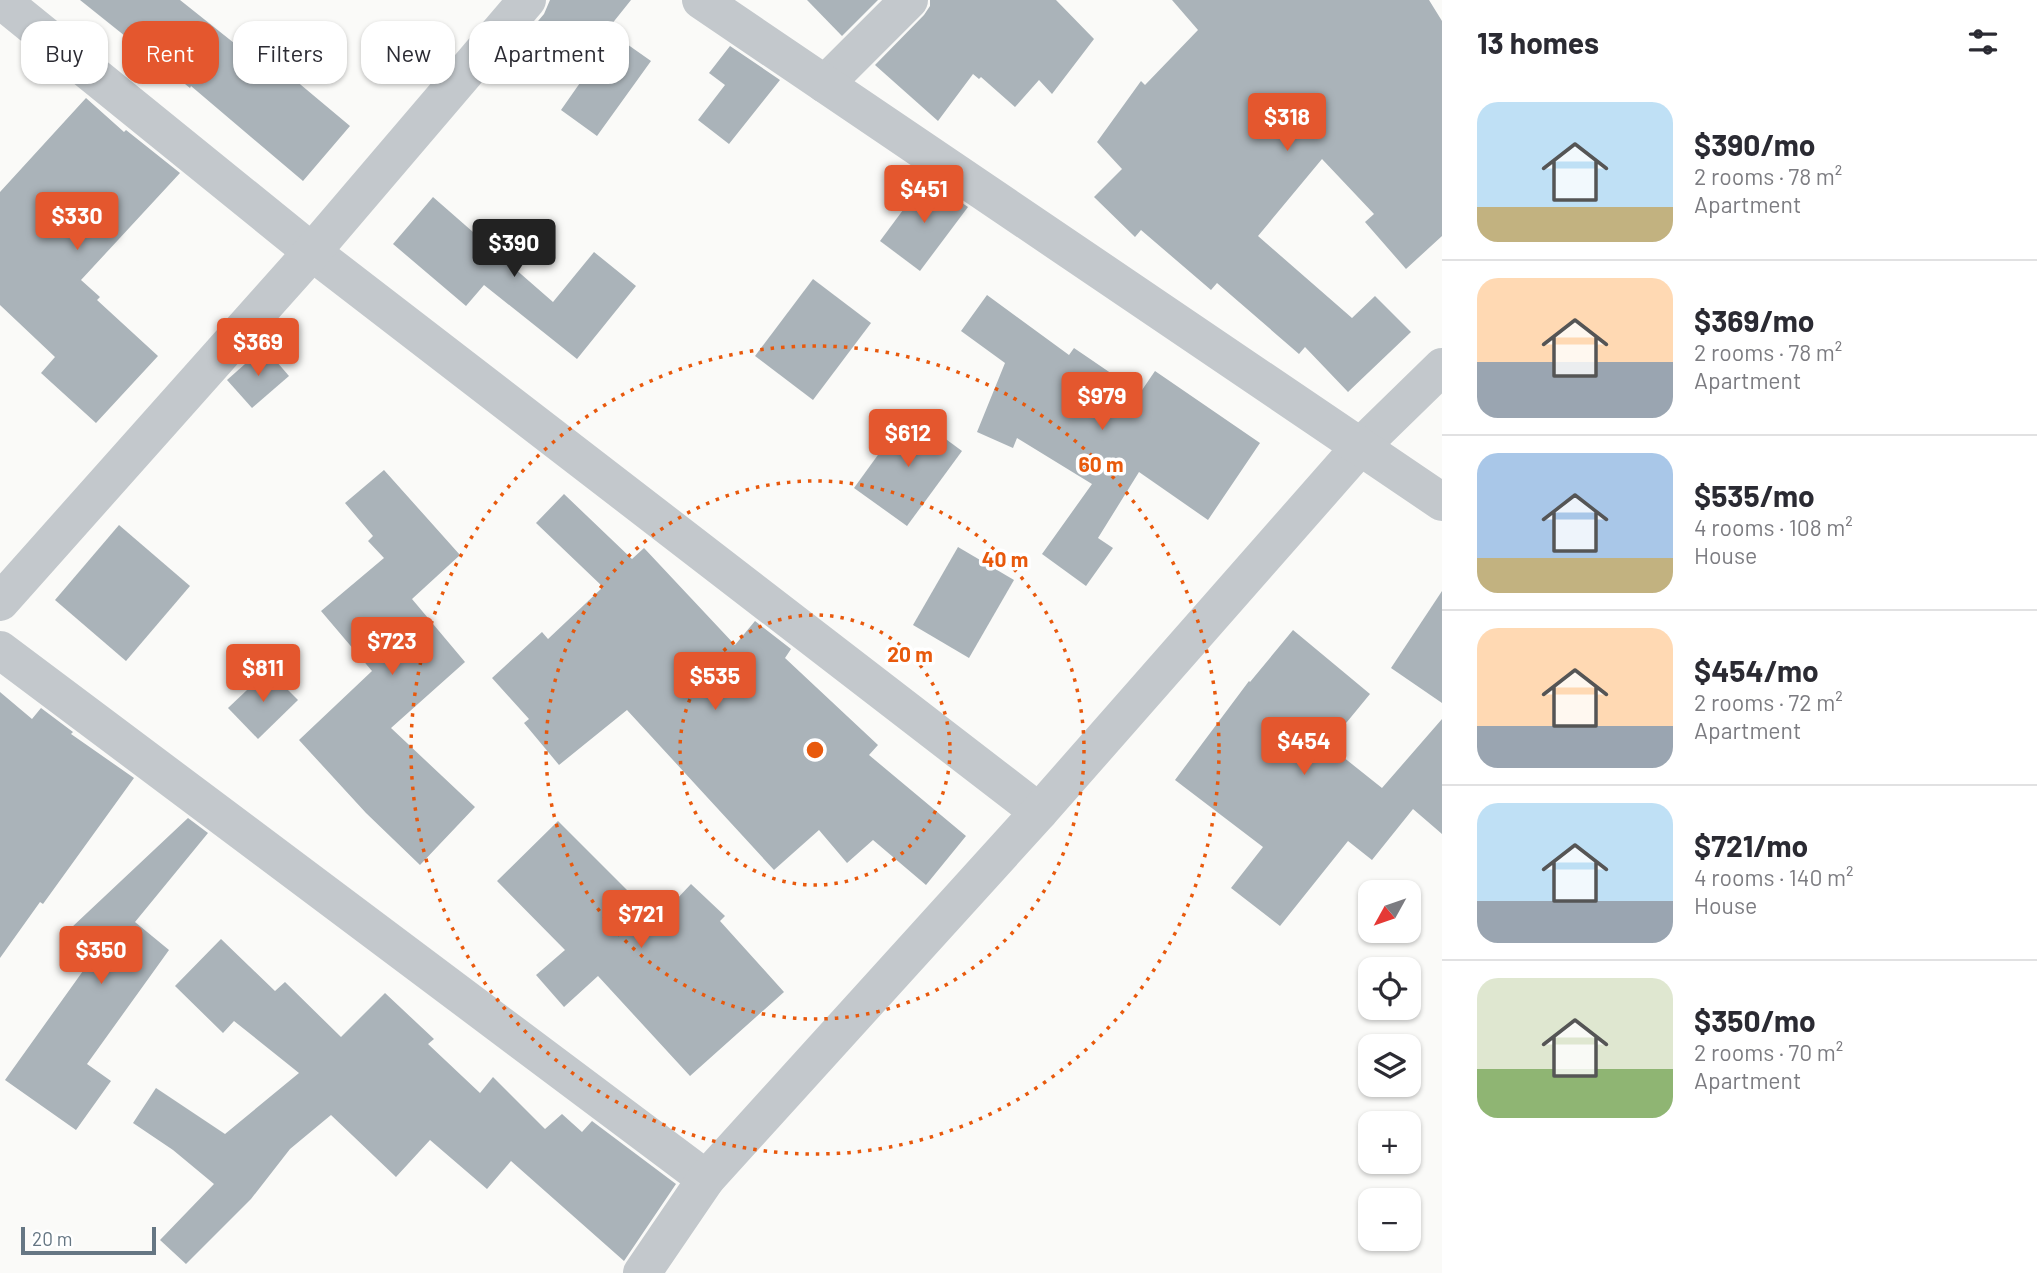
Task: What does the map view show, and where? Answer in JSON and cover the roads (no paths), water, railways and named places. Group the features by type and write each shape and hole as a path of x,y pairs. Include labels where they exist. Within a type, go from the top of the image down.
{"street":[{"path":"1,0 312,252 1039,812"},
{"path":"0,603 312,252 527,0"},
{"path":"701,0 1442,502"},
{"path":"825,84 909,0"},
{"path":"642,1273 706,1179 1039,812 1360,447 1442,367"},
{"path":"0,650 706,1179"}]}
